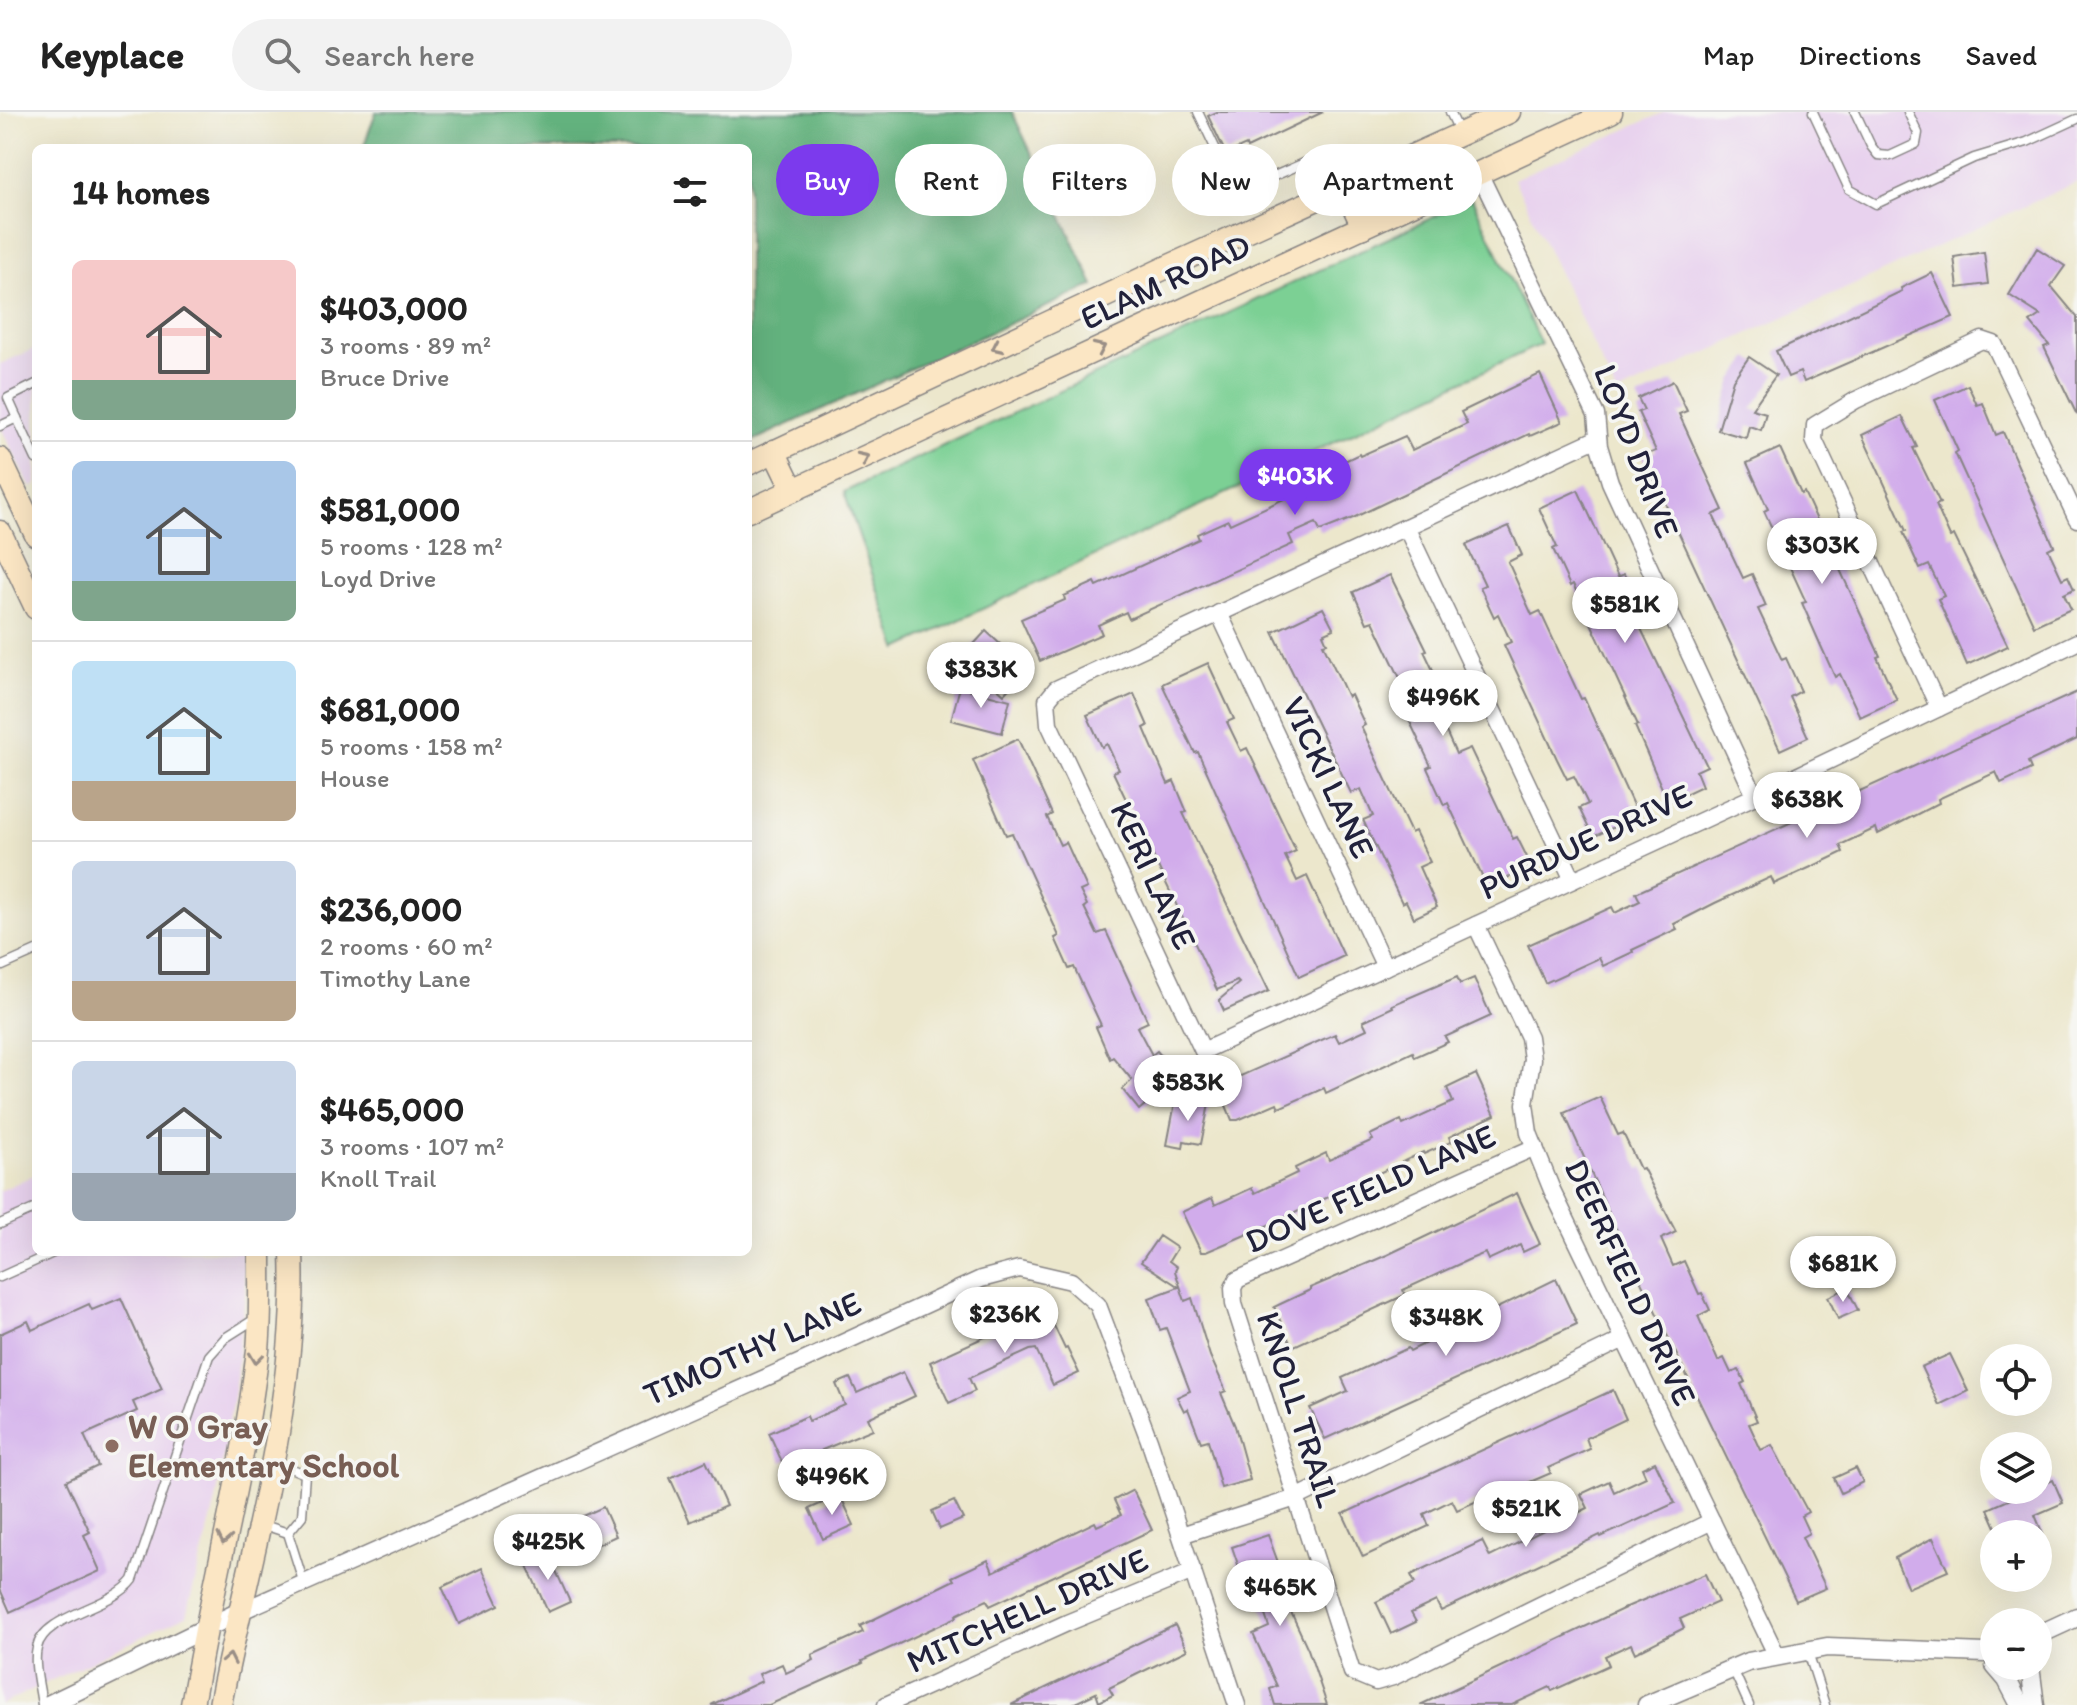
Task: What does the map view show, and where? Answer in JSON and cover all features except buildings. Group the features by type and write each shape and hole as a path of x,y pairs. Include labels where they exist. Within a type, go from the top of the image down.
{"main road":[{"name":"ELAM ROAD","path":"1441,144 1509,112"},
{"name":"ELAM ROAD","path":"1482,172 1611,112"},
{"name":"ELAM ROAD","path":"752,462 1295,210"},
{"path":"1358,216 1363,227"},
{"name":"ELAM ROAD","path":"752,509 1386,216"},
{"path":"774,451 793,490"},
{"path":"0,459 32,527"},
{"path":"0,532 32,600"},
{"path":"192,1705 245,1439 258,1347 260,1256"},
{"path":"282,1256 279,1342 289,1356"},
{"path":"220,1705 237,1613 272,1461 289,1356 292,1256"}],"street":[{"name":"LOYD DRIVE","path":"1482,179 1596,415 1598,438 1610,482 1755,796"},
{"path":"1939,708 1814,440 1815,425 1856,400 1982,340 1994,344 2077,519"},
{"path":"1219,613 1598,438"},
{"path":"1406,527 1573,880"},
{"name":"KERI LANE","path":"1203,1051 1049,724 1047,700 1056,689 1219,613"},
{"name":"VICKI LANE","path":"1219,613 1385,967"},
{"name":"PURDUE DRIVE","path":"1203,1051 1755,796 2077,642"},
{"name":"DEERFIELD DRIVE","path":"1476,925 1529,1037 1532,1059 1525,1104 1529,1133 1552,1190 1777,1656"},
{"name":"DOVE FIELD LANE","path":"1233,1288 1237,1280 1535,1147"},
{"name":"TIMOTHY LANE","path":"48,1705 237,1613 981,1279 1019,1269 1071,1281 1098,1305 1149,1440 1237,1705"},
{"name":"KNOLL TRAIL","path":"1233,1288 1234,1304 1352,1672 1376,1682 1393,1677 1712,1521"},
{"path":"1181,1535 1296,1498 1624,1339"},
{"name":"MITCHELL DRIVE","path":"886,1705 1067,1623 1193,1571"},
{"path":"2052,1629 2077,1617"},
{"path":"1647,1705 1748,1662 1827,1647 1980,1658"},
{"path":"2007,1680 2020,1705"},
{"path":"2032,1680 2035,1705"}],"lane":[{"path":"1198,112 1230,179 1237,187 1249,187 1295,167"},
{"path":"1450,112 1461,135"},
{"path":"1813,112 1849,189 1876,204 1974,158 2027,142 2077,119"},
{"path":"1855,112 1878,155 1890,156 1916,144 1918,133 1908,112"},
{"path":"32,386 8,398 32,450"},
{"path":"0,426 17,418"},
{"path":"0,967 32,953"},
{"path":"0,1224 32,1210"},
{"path":"0,1277 46,1256"},
{"path":"42,1705 36,1649 41,1636 50,1628 117,1596 133,1580 209,1356 225,1338 259,1316"},
{"path":"272,1461 305,1474 302,1516 288,1533"},
{"path":"258,1523 288,1533"},
{"path":"288,1533 304,1584"},
{"path":"1808,1651 1825,1705"},
{"path":"1732,1668 1749,1705"}],"shaded area":[{"path":"1665,112 2077,112 2077,182 1617,394 1514,179"},
{"path":"32,350 31,487 0,426 0,364"},
{"name":"W O Gray Elementary School","path":"32,1176 32,1256 242,1256 245,1292 234,1391 216,1501 186,1616 0,1705 0,1191"}],"green space":[{"path":"376,112 1012,112 1027,144 1023,144 1023,216 1061,216 1094,285 752,441 752,144 364,144"},
{"path":"1436,216 1480,216 1541,344 898,649 844,492"}],"place":[{"name":"W O Gray Elementary School","path":"112,1446"}]}
